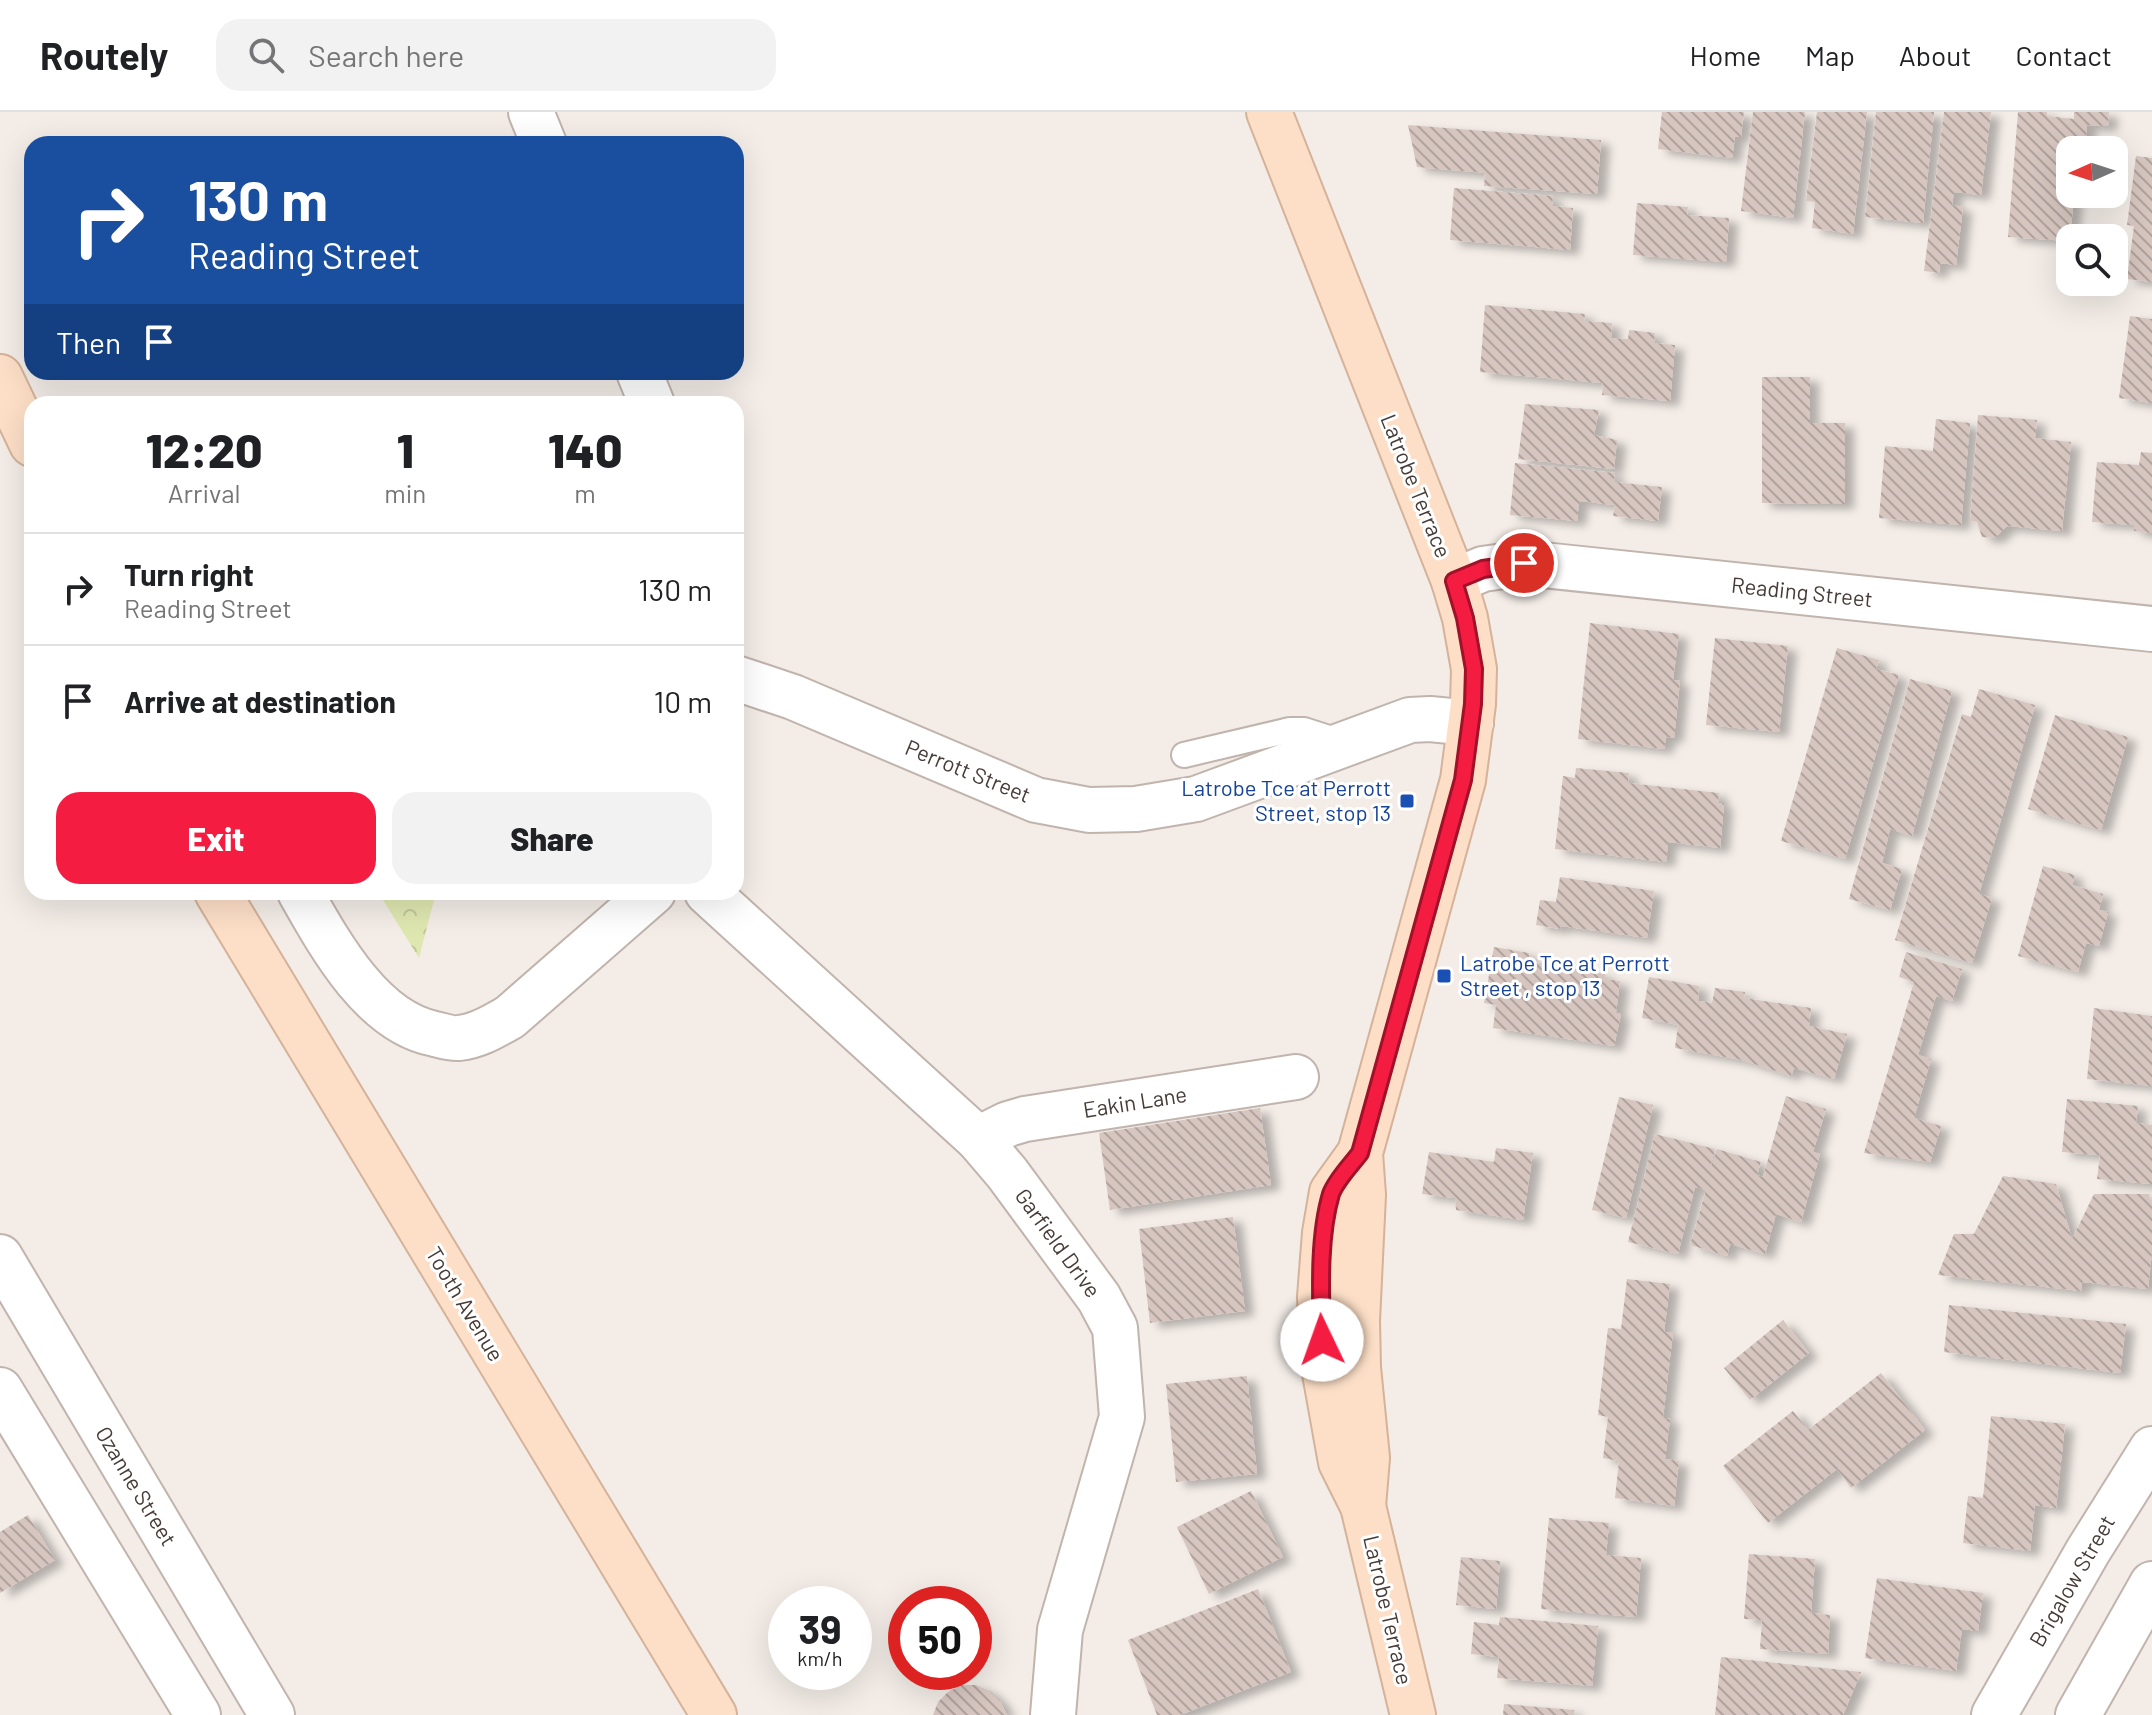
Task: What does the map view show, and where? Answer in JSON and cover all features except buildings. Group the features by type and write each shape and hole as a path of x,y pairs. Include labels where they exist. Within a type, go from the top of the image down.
{"main road":[{"name":"Latrobe Terrace","path":"1269,112 1454,581 1465,618 1474,669 1463,780 1360,1153 1363,1195 1357,1321 1358,1368 1367,1458 1363,1506 1413,1715"},
{"name":"Tooth Avenue","path":"222,900 714,1715"}],"street":[{"path":"531,112 541,136"},
{"name":"Reading Street","path":"1454,581 1483,569 1524,563 2152,629"},
{"name":"Perrott Street","path":"744,680 793,697 1036,800 1089,810 1136,809 1196,799 1410,720 1471,723"},
{"path":"305,900 360,986 391,1016 422,1032 457,1039 484,1031 510,1017 644,900"},
{"name":"Garfield Drive","path":"716,900 978,1139 1007,1173 1099,1298 1115,1328 1122,1417 1060,1630 1053,1715"},
{"name":"Eakin Lane","path":"978,1139 1025,1119 1296,1077"},
{"name":"Ozanne Street","path":"0,1257 272,1715"},
{"path":"0,1390 198,1715"},
{"name":"Brigalow Street","path":"1994,1715 2088,1551 2152,1449"},
{"path":"2078,1715 2152,1584"}],"lane":[{"path":"1184,755 1290,730 1304,730 1345,744"}],"green space":[{"path":"383,900 434,900 419,958"}],"place":[{"name":"Latrobe Tce at Perrott Street, stop 13","path":"1407,801"},
{"name":"Latrobe Tce at Perrott Street , stop 13","path":"1444,976"}],"route":[{"path":"1322,1340 1320,1297 1332,1192 1360,1153 1463,780 1473,704 1474,669 1465,618 1454,581 1483,569 1524,563"}]}
